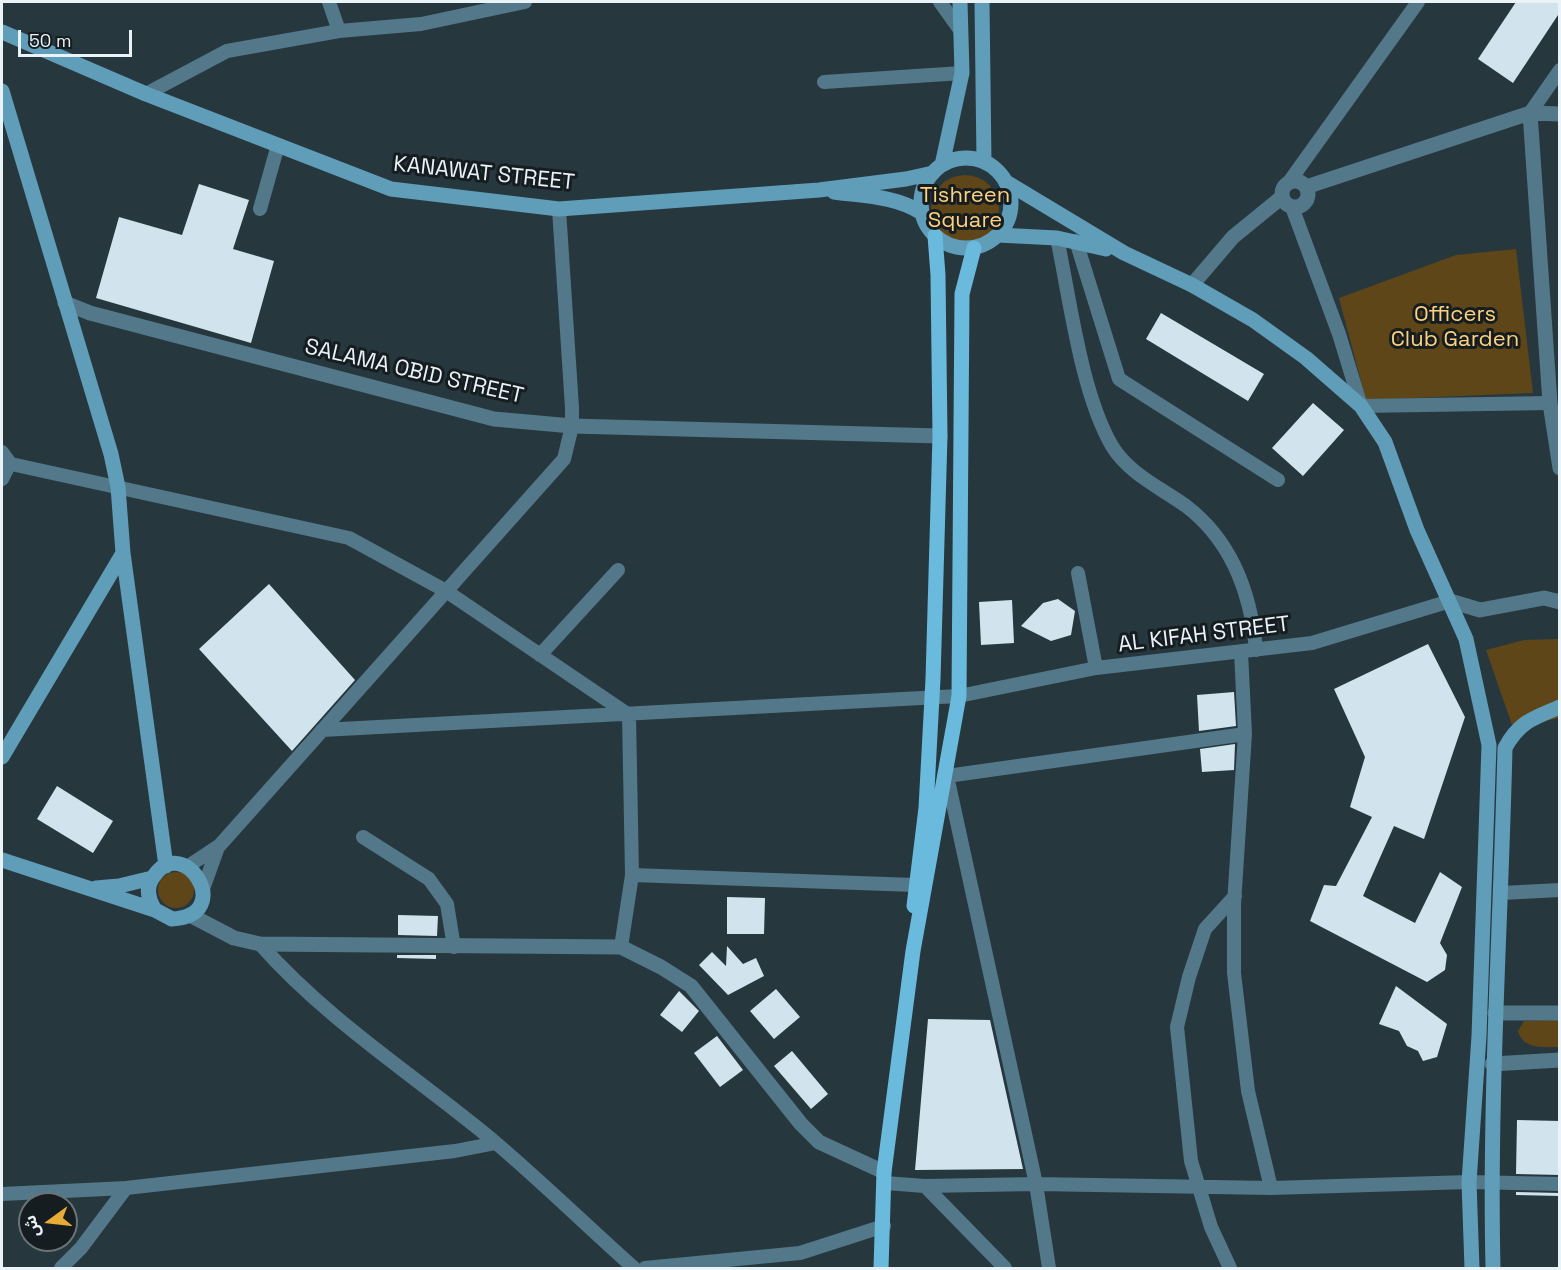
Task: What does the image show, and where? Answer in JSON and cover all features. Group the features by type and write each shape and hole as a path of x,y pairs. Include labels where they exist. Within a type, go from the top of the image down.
{"main road":[{"path":"913,951 915,885 926,808 932,696 940,436 938,275 935,236 922,213 923,192 938,169 962,73 960,2"},
{"path":"982,2 984,162"},
{"name":"KANAWAT STREET","path":"2,32 146,94 391,189 559,209 819,190 906,179 938,169"},
{"path":"962,73 982,82"},
{"path":"2,91 118,487 123,553 166,866"},
{"path":"938,169 956,160 970,158 984,162 1000,174 1006,182 1124,253 1192,285 1253,320 1306,357 1361,406 1385,442 1417,530 1466,639 1489,745 1479,1036 1469,1182 1472,1269"},
{"path":"935,236 947,244 960,248 975,248 992,241 1010,215 1011,204 1006,182"},
{"path":"819,190 891,200 922,213"},
{"path":"998,235 1057,238 1124,253"},
{"path":"881,1269 884,1178 913,951 947,776 959,696 962,294 975,248"},
{"path":"2,757 123,553"},
{"path":"1493,1269 1492,1064 1502,893 1505,748 1515,730 1532,718 1560,707"},
{"path":"2,860 86,888 155,910 172,919 190,915 200,904 203,889 201,880 187,867 166,866 152,878 120,886 86,888"},
{"path":"152,878 148,889 149,900 155,910"}],"street":[{"path":"329,2 339,32"},
{"path":"146,94 227,51 339,32 421,24 525,2"},
{"path":"940,2 960,30"},
{"path":"1418,2 1283,188 1287,202 1339,334 1361,406 1550,403"},
{"path":"1560,70 1530,113 1550,403 1560,468"},
{"path":"824,82 962,73"},
{"path":"1306,187 1530,113 1560,114"},
{"path":"260,209 278,145"},
{"path":"1287,202 1300,206 1306,202 1308,194 1306,187 1300,182 1289,182"},
{"path":"1192,285 1233,237 1287,202"},
{"path":"203,889 209,866 220,845 564,459 572,426 559,209"},
{"path":"1057,238 1087,385 1112,446 1138,474 1188,508 1223,543 1248,596 1256,650"},
{"path":"1076,241 1119,379 1278,480"},
{"name":"SALAMA OBID STREET","path":"65,303 90,313 494,419 572,426 940,436"},
{"path":"2,479 4,459 118,487 349,538 446,591 629,715 632,875 621,947"},
{"path":"540,655 618,570"},
{"path":"1078,573 1096,669"},
{"path":"1450,601 1480,610 1544,598 1560,602"},
{"name":"AL KIFAH STREET","path":"322,730 959,696 1096,669 1312,643 1450,601"},
{"path":"1241,652 1245,734 1235,896 1234,973 1248,1091 1270,1188"},
{"path":"1048,1269 1036,1184 947,776 1245,734"},
{"path":"363,837 429,879 447,903 454,947"},
{"path":"187,867 220,845"},
{"path":"632,875 915,885"},
{"path":"1502,893 1560,890"},
{"path":"1230,1269 1211,1227 1191,1161 1177,1027 1189,977 1205,929 1235,896"},
{"path":"190,915 234,938 260,944 621,947 661,967 691,986 801,1125 819,1142 884,1178 925,1186 1036,1184 1270,1188 1469,1182 1560,1184"},
{"path":"260,944 290,978 327,1011 496,1143 634,1269"},
{"path":"1495,1013 1560,1013"},
{"path":"1492,1064 1560,1060"},
{"path":"2,1194 126,1188 455,1151 496,1143"},
{"path":"925,1186 1005,1269"},
{"path":"61,1269 81,1248 126,1188"},
{"path":"645,1269 800,1253 884,1226"}],"green space":[{"name":"Tishreen Square","path":"965,175 978,178 989,185 996,196 999,209 996,222 989,233 978,240 965,243 952,240 941,233 934,222 931,209 934,196 941,185 952,178"},
{"name":"Officers Club Garden","path":"1516,249 1533,393 1366,400 1339,298 1456,255"},
{"path":"1558,639 1559,718 1513,728 1486,650 1524,640"},
{"path":"176,872 189,877 194,890 189,903 176,908 163,903 158,890 163,877"},
{"path":"1559,1020 1559,1047 1529,1044 1524,1042 1518,1031 1524,1021"}],"building":[{"path":"1516,2 1560,2 1560,12 1513,83 1478,59"},
{"path":"199,184 249,200 233,249 274,261 251,343 96,298 119,217 182,235"},
{"path":"1161,313 1264,374 1248,401 1146,339"},
{"path":"1313,403 1344,430 1303,476 1272,448"},
{"path":"269,584 355,680 292,751 199,649"},
{"path":"1058,599 1075,611 1071,635 1051,641 1021,626 1043,603"},
{"path":"1012,600 1014,643 981,645 979,602"},
{"path":"1428,644 1465,717 1424,839 1394,826 1363,896 1415,923 1440,872 1462,887 1440,943 1447,955 1445,970 1427,982 1310,921 1324,885 1336,886 1372,817 1350,807 1365,757 1334,689"},
{"path":"1234,692 1236,726 1199,731 1197,695"},
{"path":"1235,744 1234,770 1202,772 1200,749"},
{"path":"57,786 113,821 93,853 37,819"},
{"path":"727,897 765,898 764,934 727,934"},
{"path":"398,915 438,916 437,936 398,935"},
{"path":"727,946 743,964 756,958 764,976 728,995 699,965 712,952 726,966"},
{"path":"397,955 436,955 436,959 397,958"},
{"path":"1396,986 1447,1024 1437,1057 1423,1061 1418,1051 1407,1046 1399,1031 1379,1024"},
{"path":"776,989 800,1017 774,1039 750,1011"},
{"path":"679,991 699,1011 682,1032 660,1015"},
{"path":"928,1019 990,1020 1023,1169 915,1170"},
{"path":"717,1036 743,1070 720,1087 694,1053"},
{"path":"792,1051 828,1094 811,1109 774,1066"},
{"path":"1517,1120 1560,1121 1560,1175 1516,1174"},
{"path":"1516,1192 1560,1193 1560,1196 1516,1195"}]}
